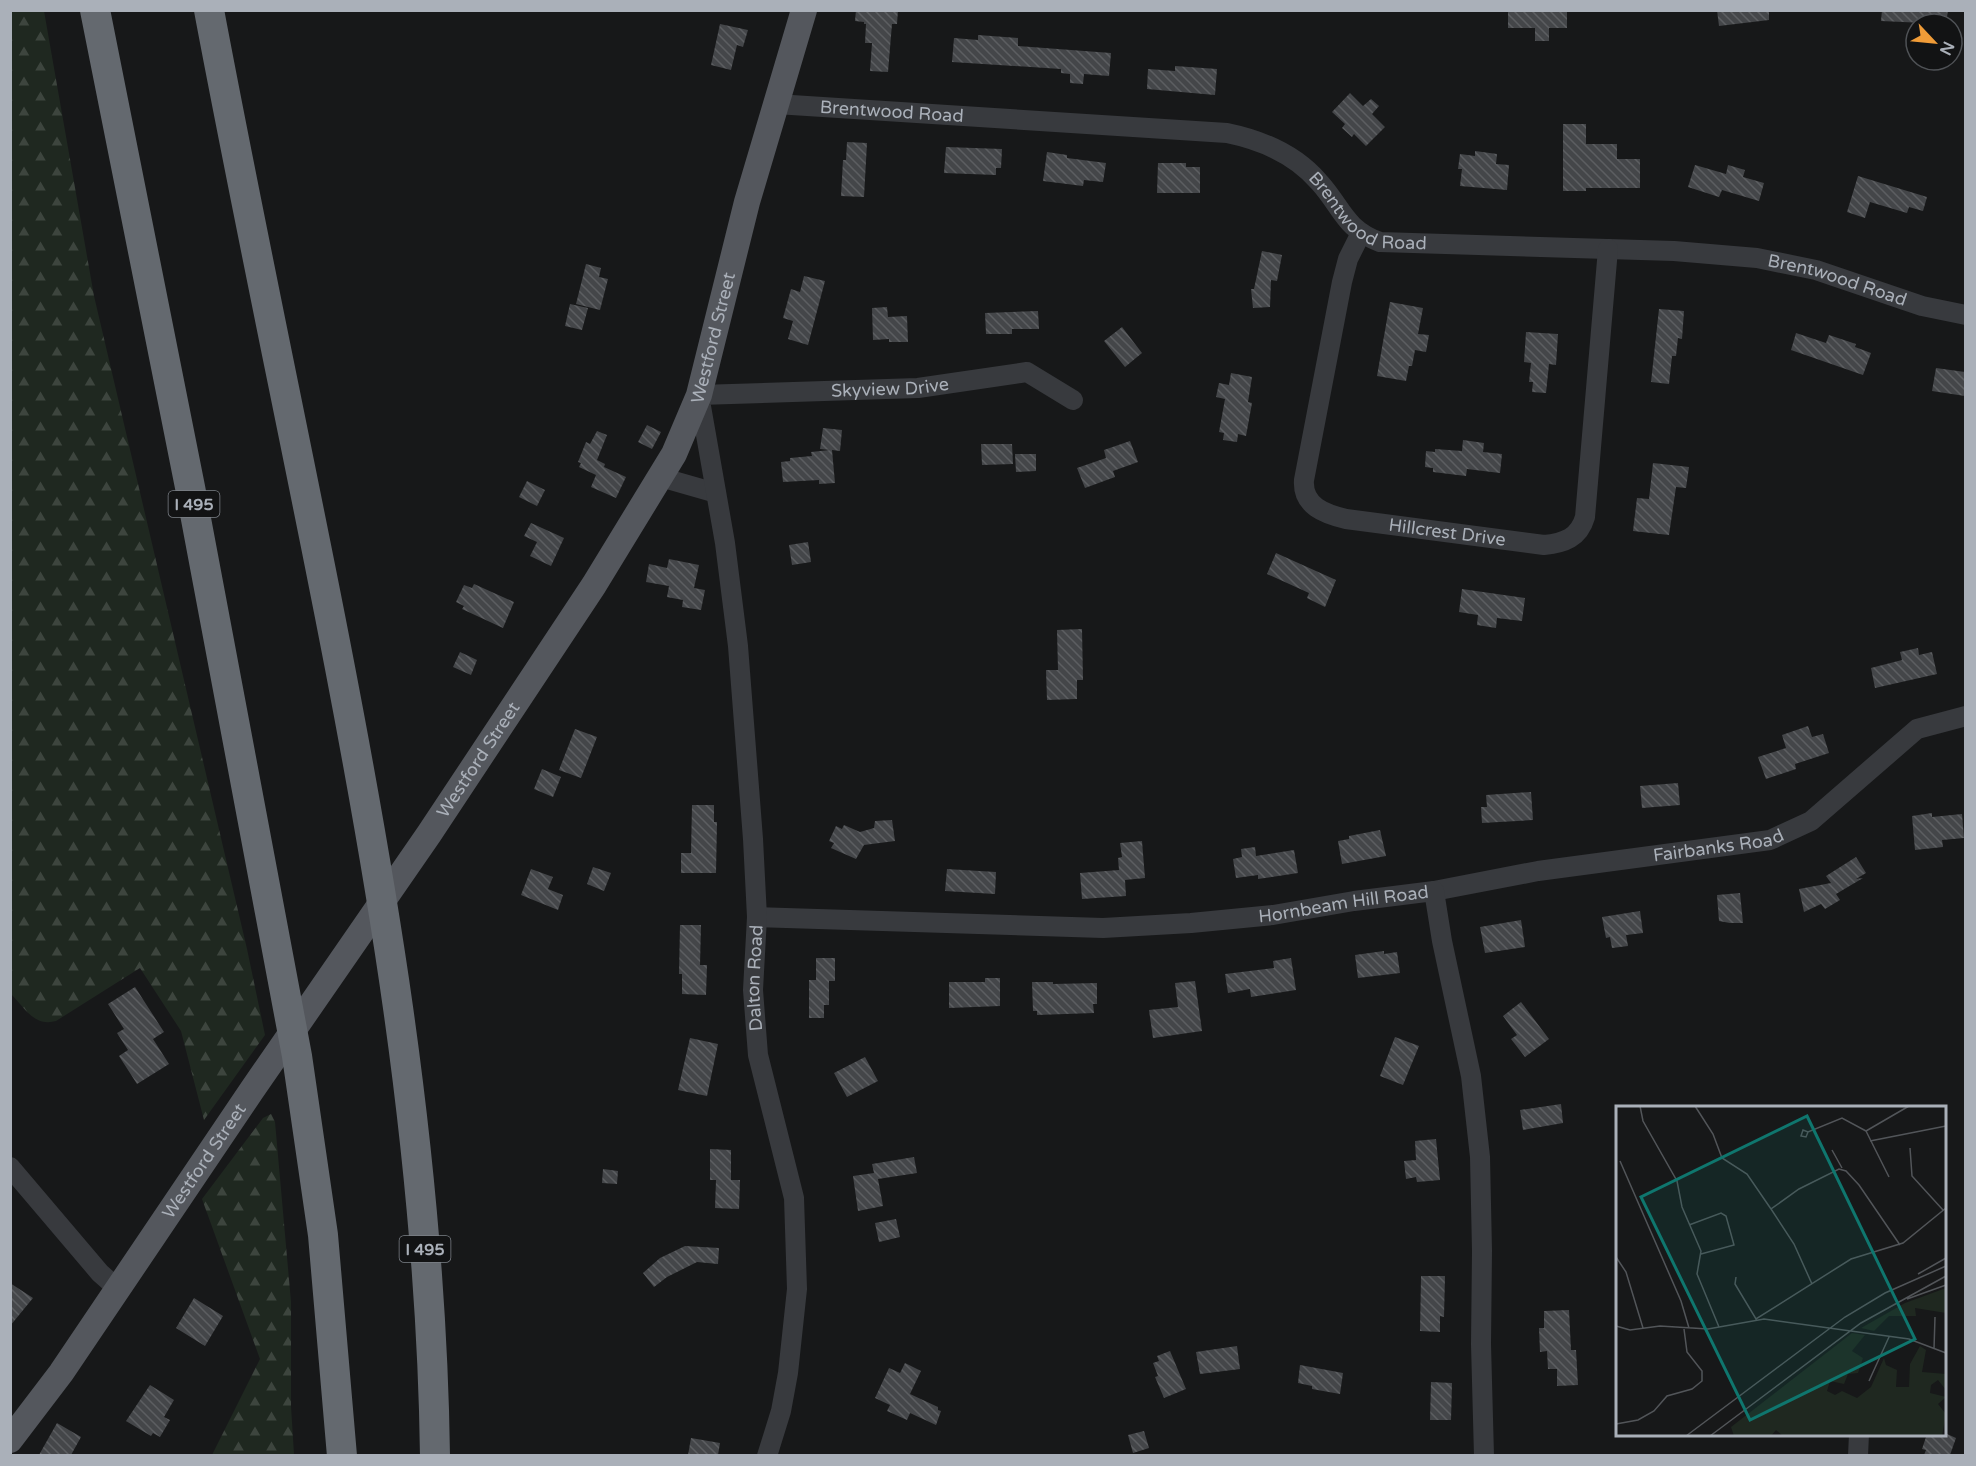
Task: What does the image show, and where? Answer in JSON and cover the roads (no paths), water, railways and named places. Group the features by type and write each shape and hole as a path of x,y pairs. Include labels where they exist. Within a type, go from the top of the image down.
{"highway":[{"name":"I 495","path":"95,10 235,720 297,1056 322,1235 342,1455"},
{"name":"I 495","path":"209,10 376,860 404,1044 427,1270 435,1455"},
{"path":"321,1455 322,1235"},
{"path":"427,1270 450,1455"}],"main road":[{"name":"Westford Street","path":"10,1440 56,1381 252,1090 429,834 594,585 675,454 699,395 747,202 804,10"}],"street":[{"name":"Brentwood Road","path":"776,104 1212,131 1242,136 1276,149 1305,168 1323,187 1352,226 1380,242 1716,254 1786,263 1816,270 1929,308 1965,315"},
{"name":"Hillcrest Drive","path":"1361,233 1348,259 1342,282 1304,480 1303,488 1308,500 1322,511 1346,519 1544,544 1559,543 1572,538 1581,528 1585,517 1608,249"},
{"name":"Skyview Drive","path":"699,395 918,388 1027,372 1073,400"},
{"name":"Dalton Road","path":"699,395 725,543 738,646 747,747 756,917 753,990 758,1055 794,1198 797,1289 789,1373 781,1411 767,1455"},
{"path":"660,477 716,493"},
{"name":"Fairbanks Road","path":"1434,891 1538,872 1770,840 1811,821 1917,729 1965,716"},
{"name":"Hornbeam Hill Road","path":"756,917 1103,928 1273,915 1354,901 1434,891 1442,941 1471,1076 1479,1157 1484,1455"},
{"path":"10,1167 100,1273 118,1289"},
{"path":"1858,1455 1859,1436"}]}
